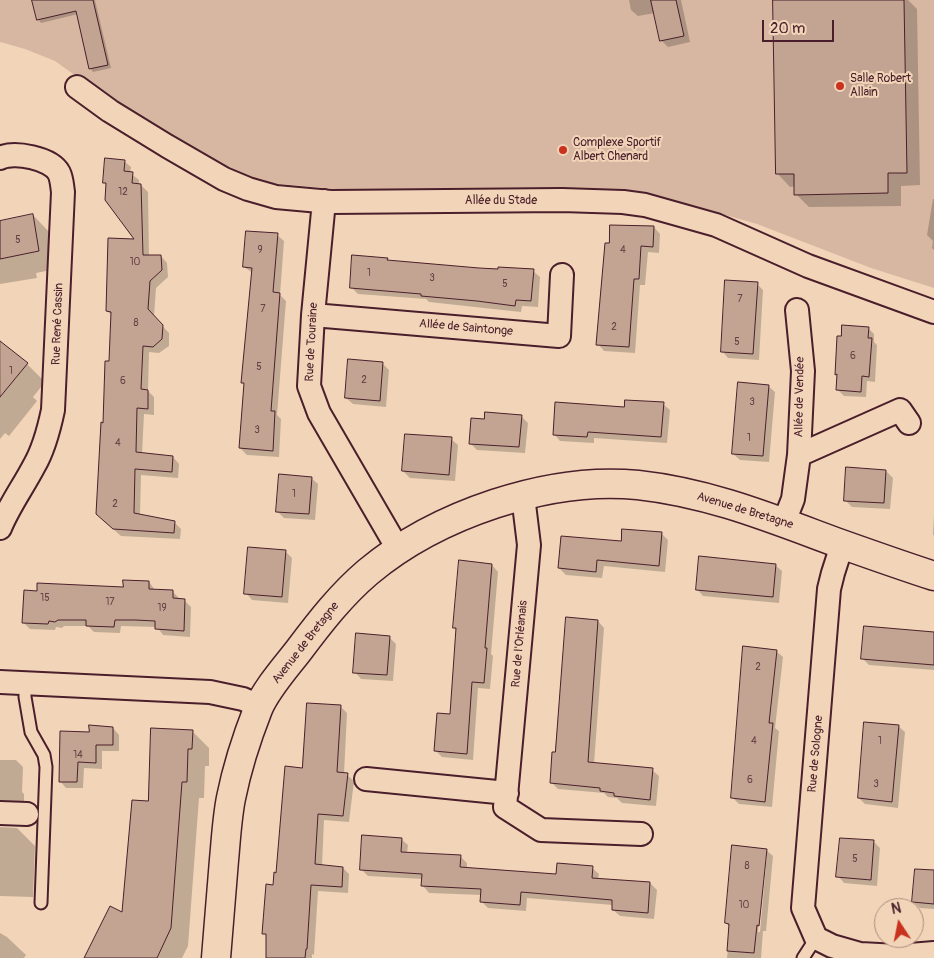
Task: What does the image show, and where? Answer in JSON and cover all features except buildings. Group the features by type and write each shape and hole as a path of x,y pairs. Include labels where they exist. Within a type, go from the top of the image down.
{"street":[{"name":"Allée du Stade","path":"77,87 110,111 224,179 276,197 324,201 562,200 623,202 645,205 716,225 808,266 934,312"},
{"name":"Rue René Cassin","path":"0,158 20,155 51,165 58,172 64,192 53,410 49,430 35,464 0,528"},
{"name":"Rue de Touraine","path":"324,201 313,315 309,386 319,413 398,549"},
{"name":"Allée de Saintonge","path":"313,315 559,336 562,275"},
{"name":"Allée de Vendée","path":"784,522 793,499 799,455 803,371 796,310"},
{"name":"Allée de Vendée","path":"799,455 900,410 909,422"},
{"name":"Avenue de Bretagne","path":"216,958 230,800 237,772 259,706 276,680 332,606 368,572 398,549 479,509 522,496 573,486 636,485 718,500 934,576"},
{"name":"Rue de l'Orléanais","path":"522,496 529,545 506,807 541,830 641,834"},
{"name":"Rue de Sologne","path":"816,938 803,908 829,589 842,544"},
{"path":"0,682 210,692 243,699 259,706"},
{"path":"366,779 507,792"},
{"path":"0,813 27,814"},
{"path":"816,938 832,946 860,954 898,956 934,953"}],"lane":[{"path":"25,683 25,697 31,732 44,755 46,767 41,902"},
{"path":"803,958 816,938"}],"shaded area":[{"name":"Complexe Sportif Albert Chenard","path":"0,0 934,0 934,288 871,268 757,224 673,200 633,194 381,192 270,183 256,180 210,159 94,89 55,61 25,49 0,42"}],"place":[{"name":"Salle Robert Allain","path":"840,86"},
{"name":"Complexe Sportif Albert Chenard","path":"563,150"}]}
